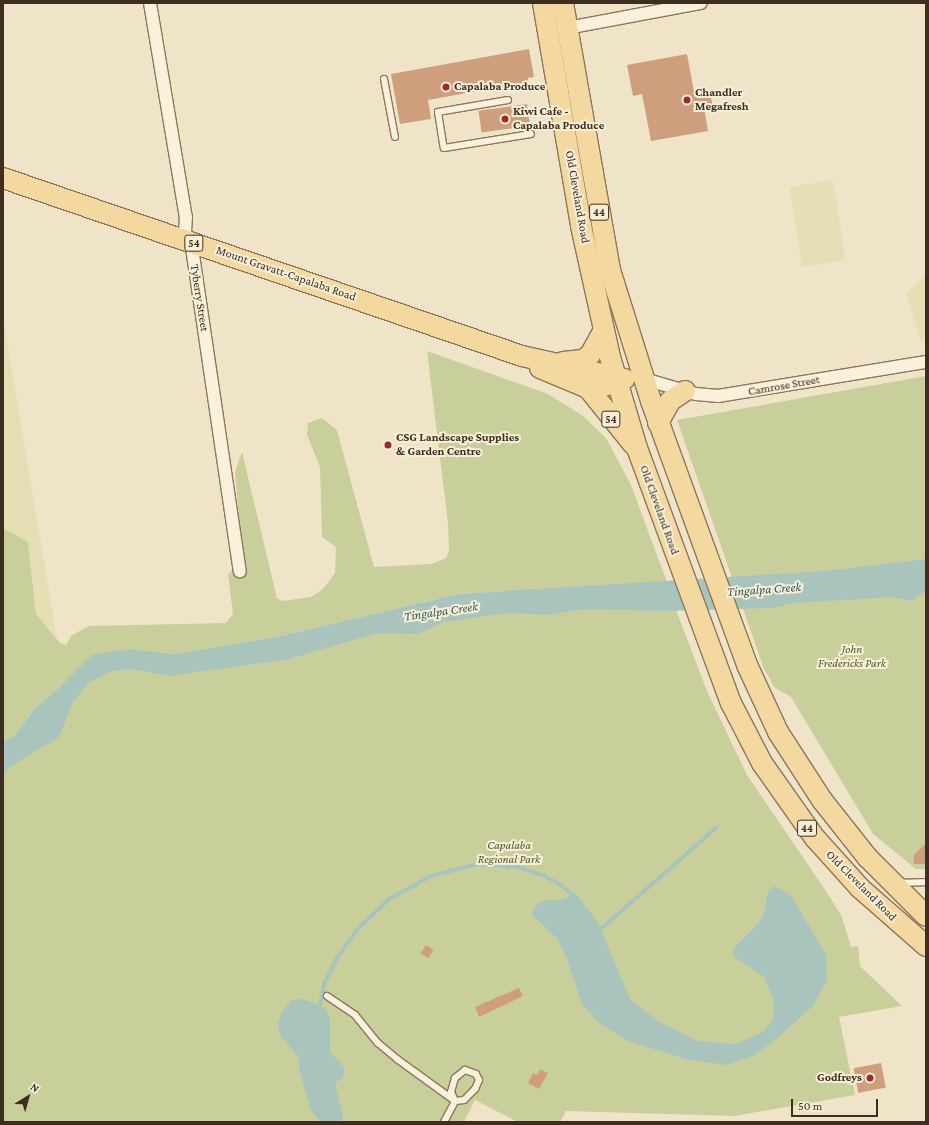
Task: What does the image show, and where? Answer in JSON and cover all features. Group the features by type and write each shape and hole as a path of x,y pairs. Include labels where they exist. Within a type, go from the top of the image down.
{"main road":[{"name":"Old Cleveland Road","path":"543,3 582,226 603,332 615,378 637,448 724,682 762,763 795,813 860,888 926,946"},
{"name":"Old Cleveland Road","path":"563,3 610,270 658,423 748,667 778,732 806,777 837,820 891,883 925,912"},
{"name":"Mount Gravatt-Capalaba Road","path":"3,178 191,241 522,356 600,372 615,378 644,379"},
{"path":"553,362 583,360 594,351 603,332"},
{"name":"Mount Gravatt-Capalaba Road","path":"522,356 535,366 588,388 607,384 615,378"},
{"name":"54","path":"588,388 612,421 637,448"},
{"path":"658,423 668,404 685,391"}],"street":[{"name":"Tyberry Street","path":"150,3 186,216 185,233 191,241 240,571"},
{"path":"567,28 701,3"},
{"name":"Camrose Street","path":"644,379 685,391 712,396 732,395 926,362"}],"lane":[{"path":"384,79 395,137"},
{"path":"508,100 438,112 444,148 531,134"},
{"path":"891,883 926,882"},
{"path":"327,996 355,1015 378,1043 397,1059 456,1101 464,1100 475,1089 479,1080 476,1074 465,1070 455,1078 451,1092 456,1101"},
{"path":"444,1122 456,1101"}],"shaded area":[{"path":"833,180 846,260 802,267 790,187"},
{"path":"926,274 926,340 921,341 906,294"},
{"path":"3,316 57,638 36,614 28,542 3,528"}],"green space":[{"path":"427,351 548,394 583,416 606,438 631,485 667,582 458,594 276,637 175,654 131,649 59,688 34,709 15,735 3,743 3,528 28,542 36,614 60,643 66,645 72,635 89,626 226,623 233,614 228,574 243,563 235,472 242,452 277,598 282,601 311,597 323,589 335,573 336,547 322,537 320,467 307,435 308,423 322,418 337,430 374,567 432,564 446,558 449,551 448,523"},
{"name":"John Fredericks Park","path":"926,376 926,869 916,869 873,834 791,697 775,688 764,669 677,420"},
{"name":"Capalaba Regional Park","path":"670,594 707,691 747,775 842,917 851,947 858,946 860,966 902,1006 839,1017 855,1095 734,1116 566,1111 560,1122 518,1122 475,1100 464,1122 3,1122 3,763 100,666 165,666 405,615"}],"water":[{"name":"Tingalpa Creek","path":"926,559 926,591 911,601 895,597 794,603 773,608 664,611 585,609 549,615 507,613 443,622 418,634 377,633 289,659 168,676 131,669 112,671 88,683 72,704 59,737 8,768 3,777 3,743 15,735 34,709 59,688 92,655 131,649 175,654 276,637 458,594 824,571"},
{"path":"775,886 791,895 826,955 827,981 812,1007 775,1040 753,1056 726,1065 686,1059 628,1041 600,1024 582,1004 566,956 557,938 532,915 536,905 543,901 565,899 572,894 601,929 630,999 658,1021 698,1041 736,1044 763,1032 773,1019 774,1000 764,977 733,956 734,948 759,922 764,913 768,892"},
{"path":"301,999 320,1005 327,1011 330,1019 330,1052 344,1067 345,1072 343,1077 335,1083 343,1117 342,1122 321,1122 311,1111 299,1069 299,1058 280,1035 278,1024 281,1013 292,1000"}],"building":[{"name":"Capalaba Produce","path":"529,49 534,77 528,78 528,82 428,100 431,119 400,124 391,74"},
{"name":"Chandler Megafresh","path":"687,54 695,97 710,94 713,106 704,107 708,131 651,141 642,94 633,96 627,65"},
{"name":"Kiwi Cafe - Capalaba Produce","path":"527,104 530,126 482,133 478,111"},
{"path":"926,843 926,864 914,864 914,855"},
{"path":"426,945 434,950 428,958 421,953"},
{"path":"519,988 523,996 479,1017 475,1007"},
{"name":"Godfreys","path":"881,1063 886,1088 858,1093 854,1068"},
{"path":"540,1069 548,1073 539,1089 528,1083 533,1073 537,1075"}],"waterway":[{"path":"320,1005 324,984 338,957 357,930 388,900 431,876 478,864 518,867 543,875 561,885 578,899 601,929 716,828"}],"place":[{"name":"Capalaba Produce","path":"446,87"},
{"name":"Chandler Megafresh","path":"687,100"},
{"name":"Kiwi Cafe - Capalaba Produce","path":"505,119"},
{"name":"CSG Landscape Supplies & Garden Centre","path":"388,445"},
{"name":"Godfreys","path":"870,1078"}]}
